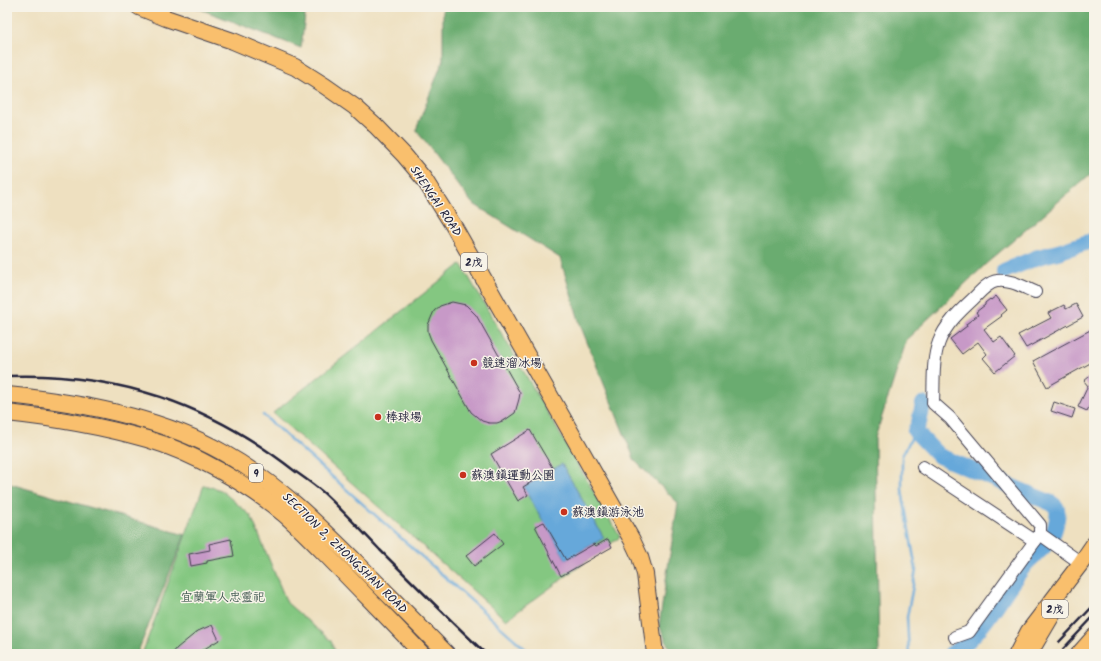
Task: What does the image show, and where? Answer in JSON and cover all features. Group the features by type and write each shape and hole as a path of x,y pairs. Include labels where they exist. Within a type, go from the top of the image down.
{"main road":[{"name":"SHENGAI ROAD","path":"138,7 232,41 295,67 355,108 376,126 404,155 424,179 453,225 632,540 640,557 645,574 655,654"},
{"name":"SECTION 2, ZHONGSHAN ROAD","path":"7,395 51,400 150,422 188,436 222,452 292,500 332,538 447,654"},
{"name":"SECTION 2, ZHONGSHAN ROAD","path":"7,413 57,418 148,439 181,452 228,476 263,499 297,526 421,652"},
{"name":"2戊","path":"1018,654 1035,632 1094,544"},
{"name":"2戊","path":"1029,654 1035,632"},
{"path":"1008,654 1035,632 1038,641 1039,654"},
{"path":"1079,654 1093,640"}],"street":[{"path":"956,637 969,632 1040,537 1040,525 950,418 933,403 934,365 939,342 950,323 964,307 984,288 996,281 1010,282 1035,292"},
{"path":"923,467 1040,537 1058,546 1081,563"}],"green space":[{"path":"195,7 306,7 301,48"},
{"path":"443,7 1094,7 1094,171 987,263 907,339 875,438 879,654 672,654 659,625 678,503 635,461 581,327 560,258 472,203 416,130 443,60"},
{"name":"蘇澳鎮運動公園","path":"461,264 620,537 506,620 273,413"},
{"path":"7,483 185,535 137,654 7,654"},
{"name":"宜蘭軍人忠靈祀","path":"204,485 221,490 251,516 287,603 331,641 336,654 142,654"}],"water":[{"name":"蘇澳鎮游泳池","path":"562,464 604,538 566,560 523,487"}],"building":[{"path":"996,296 1007,310 1001,315 1002,316 984,329 994,342 1001,337 1015,356 995,372 983,358 987,354 978,342 962,354 950,339 978,315 976,312 985,305 985,303"},
{"name":"競速溜冰場","path":"452,302 466,305 476,315 520,393 515,413 505,420 497,423 489,423 482,421 471,412 431,340 428,332 428,325 434,311 440,306"},
{"path":"1076,304 1083,317 1026,348 1018,335 1051,318 1048,313 1064,305 1066,309"},
{"path":"1094,328 1094,361 1047,387 1033,361"},
{"path":"1094,373 1094,397 1087,411 1078,407 1088,386 1084,381"},
{"path":"1054,402 1075,409 1072,418 1051,411"},
{"path":"530,430 553,469 523,487 528,495 518,501 491,454"},
{"path":"544,522 566,560 594,544 596,546 608,539 612,547 561,576 535,526"},
{"path":"495,533 503,544 474,566 466,556"},
{"path":"231,539 234,556 207,561 207,563 191,566 189,554 210,550 209,544"},
{"path":"212,625 219,640 196,654 172,654 198,631"}],"waterway":[{"path":"1004,271 1038,257 1094,240"},
{"path":"923,404 919,423 915,431 939,456 1051,503 1057,509 1057,521 1049,541 1025,565 973,636 951,654"},
{"path":"263,415 531,654"},
{"path":"909,654 907,617 916,570 902,490 902,456 915,431"}],"railway":[{"path":"7,376 47,376 86,380 124,387 160,397 196,411 230,428 263,448 325,494 486,654"},
{"path":"1059,642 1094,605"},
{"path":"1063,649 1094,616"}],"place":[{"name":"競速溜冰場","path":"474,363"},
{"name":"棒球場","path":"378,417"},
{"name":"蘇澳鎮運動公園","path":"463,475"},
{"name":"蘇澳鎮游泳池","path":"564,512"}]}
